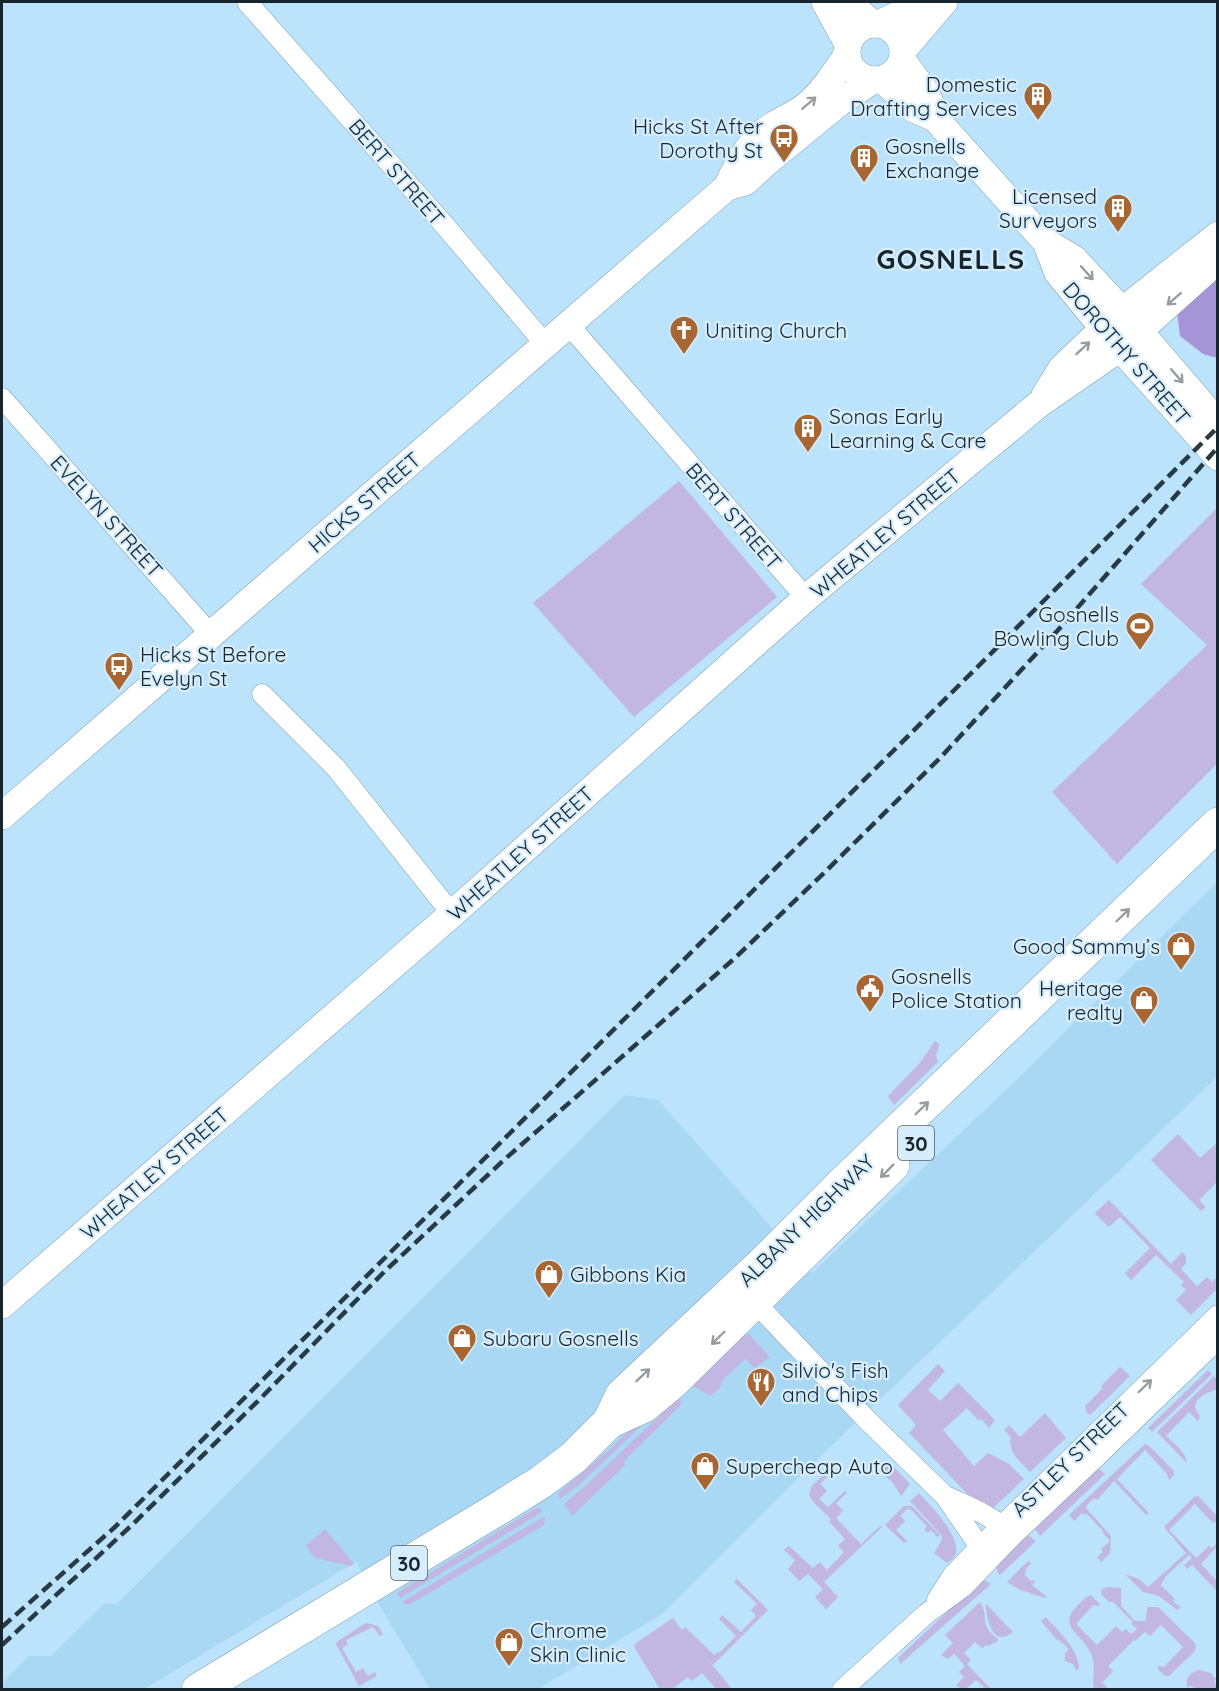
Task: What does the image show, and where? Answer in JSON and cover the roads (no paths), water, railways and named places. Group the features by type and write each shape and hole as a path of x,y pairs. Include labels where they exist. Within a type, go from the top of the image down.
{"highway":[{"name":"ALBANY HIGHWAY","path":"198,1689 541,1482 573,1458 609,1422 644,1406 674,1381 747,1293 1218,824"},
{"name":"ALBANY HIGHWAY","path":"747,1293 919,1140 1218,855"}],"street":[{"name":"BERT STREET","path":"248,2 545,344"},
{"path":"825,2 847,49 852,69 858,75 877,80 897,69 902,55 944,2"},
{"path":"847,2 876,24 888,27 896,33 901,41 902,55"},
{"path":"847,49 857,30 924,2"},
{"name":"HICKS STREET","path":"2,816 727,187 738,163 756,138 806,106 826,85 847,49"},
{"name":"DOROTHY STREET","path":"902,55 927,94 935,118 1047,243 1058,273 1218,423"},
{"name":"HICKS STREET","path":"727,187 745,182 840,102 877,80"},
{"name":"DOROTHY STREET","path":"877,80 912,108 935,118"},
{"name":"WHEATLEY STREET","path":"2,1305 452,914 806,598 1040,404 1121,330 1218,235"},
{"name":"WHEATLEY STREET","path":"1121,330 1218,260"},
{"name":"BERT STREET","path":"568,324 806,598"},
{"name":"DOROTHY STREET","path":"1121,330 1218,457"},
{"name":"EVELYN STREET","path":"2,399 212,634"},
{"path":"262,694 336,768 452,914"},
{"path":"747,1293 867,1420 945,1496 986,1552"},
{"name":"ASTLEY STREET","path":"842,1689 931,1610 953,1575 986,1552 1218,1316"},
{"name":"ASTLEY STREET","path":"1007,1531 1095,1458 1218,1339"},
{"path":"945,1496 1007,1531"}],"railway":[{"path":"2,1627 115,1527 1218,427"},
{"path":"2,1645 132,1525 384,1272 505,1159 735,958 826,871 940,758 1059,629 1218,447"}],"place":[{"name":"Domestic Drafting Services","path":"1038,122"},
{"name":"Hicks St After Dorothy St","path":"784,164"},
{"name":"Gosnells Exchange","path":"864,184"},
{"name":"Licensed Surveyors","path":"1118,234"},
{"name":"Uniting Church","path":"684,356"},
{"name":"Sonas Early Learning & Care","path":"808,454"},
{"name":"Gosnells Bowling Club","path":"1140,652"},
{"name":"Hicks St Before Evelyn St","path":"119,692"},
{"name":"Good Sammy’s","path":"1181,972"},
{"name":"Gosnells Police Station","path":"870,1014"},
{"name":"Heritage realty","path":"1144,1026"},
{"name":"Gibbons Kia","path":"549,1300"},
{"name":"Subaru Gosnells","path":"462,1364"},
{"name":"Silvio's Fish and Chips","path":"761,1408"},
{"name":"Supercheap Auto","path":"705,1492"},
{"name":"Chrome Skin Clinic","path":"509,1668"}],"district":[{"name":"GOSNELLS","path":"951,259"}]}
